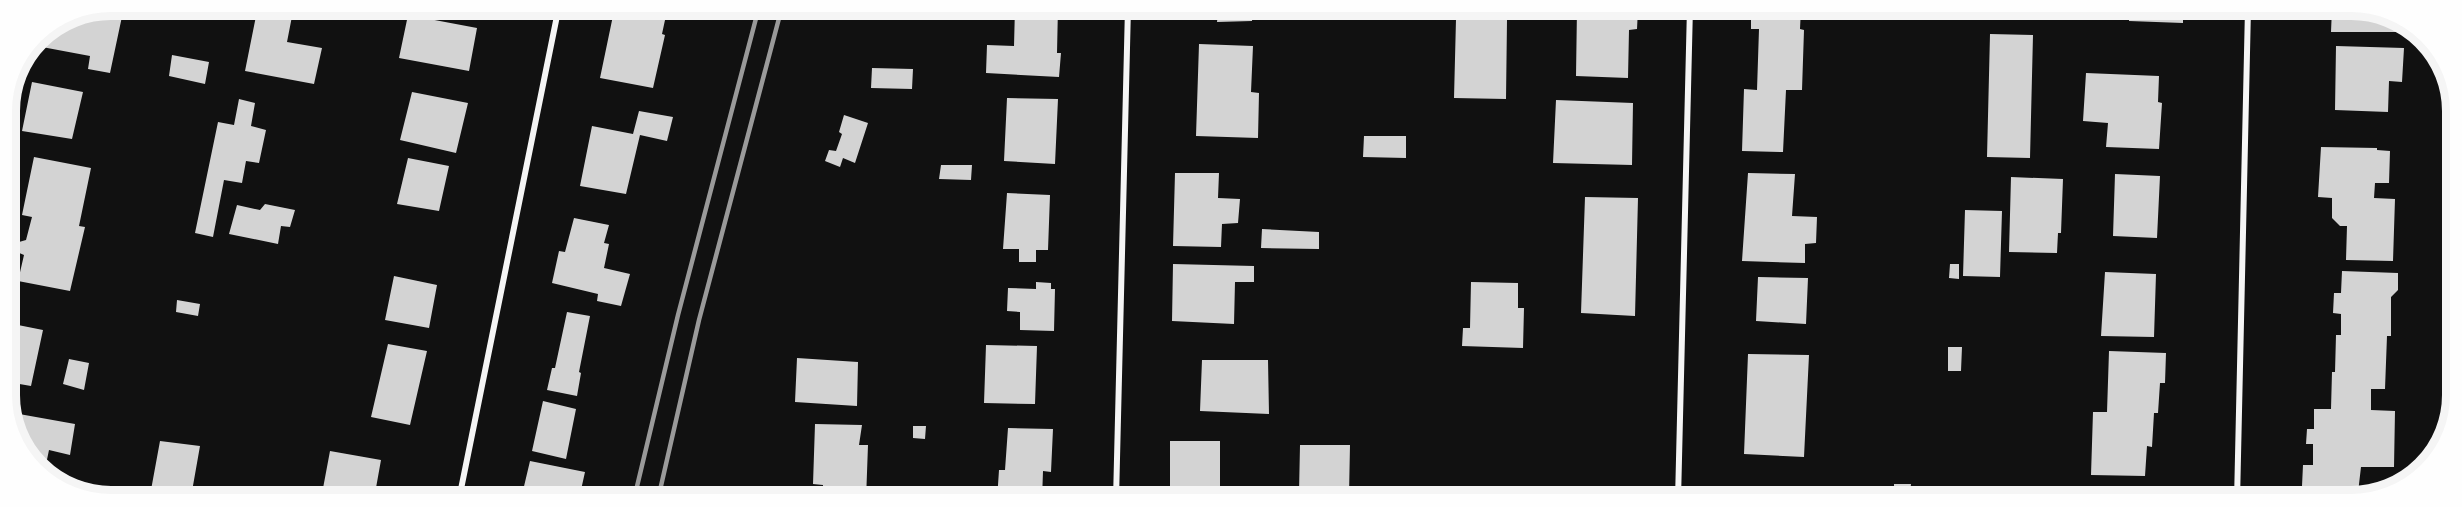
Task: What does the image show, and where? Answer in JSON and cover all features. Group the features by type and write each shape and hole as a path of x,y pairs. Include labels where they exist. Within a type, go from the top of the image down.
{"street":[{"path":"461,490 557,16"},
{"path":"1116,490 1128,16"},
{"path":"1678,490 1690,16"},
{"path":"2237,490 2248,16"}],"building":[{"path":"122,16 110,73 88,69 90,56 42,47 64,29 81,22 93,18"},
{"path":"256,16 292,16 287,42 322,48 314,84 245,71"},
{"path":"408,16 477,28 469,71 399,58"},
{"path":"613,16 666,16 662,34 665,35 653,88 600,78"},
{"path":"1015,16 1058,16 1057,53 1061,53 1059,77 986,73 987,45 1014,46"},
{"path":"1218,16 1252,16 1252,21 1217,22"},
{"path":"1577,16 1638,16 1637,29 1629,30 1628,78 1576,76"},
{"path":"1751,16 1801,16 1800,29 1804,30 1802,90 1786,90 1783,152 1742,151 1744,89 1757,90 1759,29 1751,29"},
{"path":"2129,16 2183,16 2183,23 2129,21"},
{"path":"2332,16 2351,16 2369,18 2393,26 2402,32 2331,32"},
{"path":"1456,19 1507,20 1506,99 1454,98"},
{"path":"1990,34 2033,35 2030,158 1987,157"},
{"path":"1199,44 1253,46 1251,92 1259,93 1258,138 1196,136"},
{"path":"2336,46 2404,48 2402,82 2389,81 2388,112 2335,110"},
{"path":"172,55 209,62 205,84 169,76"},
{"path":"872,68 913,69 912,89 871,88"},
{"path":"2086,73 2159,76 2158,102 2162,103 2159,149 2106,147 2108,123 2083,121"},
{"path":"32,82 83,92 72,139 22,131"},
{"path":"412,92 468,103 456,153 400,140"},
{"path":"1007,98 1058,99 1055,164 1004,161"},
{"path":"239,99 255,103 251,126 266,130 259,163 246,161 242,183 224,180 213,237 195,233 218,122 234,125"},
{"path":"1556,100 1633,103 1632,165 1553,163"},
{"path":"639,111 673,117 667,141 640,135 626,194 580,186 592,126 633,134"},
{"path":"844,115 868,123 855,163 843,158 840,167 825,161 829,150 836,151 842,134 839,132"},
{"path":"1364,136 1406,136 1406,158 1363,157"},
{"path":"2321,147 2377,148 2377,150 2390,151 2389,183 2375,183 2374,198 2395,199 2393,261 2346,260 2347,226 2340,226 2332,218 2332,198 2318,197"},
{"path":"34,157 91,168 79,226 85,227 70,291 18,281 24,255 17,252 19,242 26,240 32,217 22,215"},
{"path":"408,158 449,166 439,211 397,204"},
{"path":"941,165 972,165 971,180 939,179"},
{"path":"1175,173 1219,173 1218,198 1240,199 1238,223 1222,224 1221,247 1173,246"},
{"path":"1748,173 1795,174 1792,216 1817,217 1816,243 1805,244 1805,263 1742,261"},
{"path":"2115,174 2160,176 2157,238 2113,236"},
{"path":"2011,177 2063,179 2061,233 2058,233 2057,253 2009,252"},
{"path":"1007,193 1050,195 1048,250 1036,250 1036,262 1019,262 1019,249 1003,249"},
{"path":"1585,197 1638,198 1635,316 1581,313"},
{"path":"265,204 295,210 290,227 281,226 278,244 229,234 237,205 260,210"},
{"path":"1965,210 2002,211 2000,277 1963,276"},
{"path":"574,218 609,225 604,243 609,244 604,268 630,274 621,306 597,301 598,294 552,283 559,251 565,252"},
{"path":"1262,229 1319,232 1319,249 1261,248"},
{"path":"1173,264 1254,266 1254,282 1235,282 1234,324 1172,321"},
{"path":"1950,264 1959,264 1959,279 1949,278"},
{"path":"2342,271 2398,273 2398,290 2391,297 2391,336 2387,336 2385,389 2371,389 2371,410 2395,411 2394,467 2361,467 2358,490 2307,490 2307,487 2302,486 2303,465 2313,465 2313,444 2306,444 2307,429 2314,429 2314,409 2331,409 2336,335 2341,335 2341,314 2333,313 2334,293 2341,293"},
{"path":"2105,272 2156,274 2154,337 2101,336"},
{"path":"394,276 437,285 429,328 385,320"},
{"path":"1758,277 1808,278 1806,324 1756,321"},
{"path":"1036,282 1051,283 1051,289 1055,289 1054,331 1020,330 1020,312 1007,311 1008,288 1036,289"},
{"path":"1471,282 1518,283 1518,308 1524,308 1523,348 1462,346 1463,328 1470,328"},
{"path":"177,300 200,304 198,316 176,312"},
{"path":"567,312 590,316 579,372 581,373 577,396 547,390 552,368 555,368"},
{"path":"17,325 43,330 31,386 17,384"},
{"path":"388,344 427,351 410,425 371,417"},
{"path":"986,345 1037,346 1035,404 984,403"},
{"path":"1948,347 1962,347 1961,371 1948,371"},
{"path":"2109,351 2166,353 2165,383 2160,383 2158,413 2154,413 2152,447 2147,446 2145,476 2091,475 2093,412 2107,412"},
{"path":"1748,354 1809,355 1804,457 1744,454"},
{"path":"797,358 858,362 857,406 795,402"},
{"path":"69,359 89,363 84,390 63,384"},
{"path":"1202,360 1268,360 1269,414 1200,411"},
{"path":"543,401 576,409 566,459 532,451"},
{"path":"18,414 75,424 70,455 49,450 46,465 29,443"},
{"path":"815,424 862,425 859,445 868,445 866,490 823,490 823,485 813,484"},
{"path":"913,426 926,426 925,439 913,438"},
{"path":"1008,428 1053,429 1051,472 1043,471 1042,490 998,490 999,470 1005,470"},
{"path":"160,441 200,446 192,490 151,490"},
{"path":"1170,441 1220,441 1220,490 1170,490"},
{"path":"1300,445 1350,445 1349,490 1299,490"},
{"path":"330,451 381,460 376,490 323,490"},
{"path":"530,461 585,472 581,490 523,490"},
{"path":"1894,484 1911,484 1910,490 1894,490"}],"railway":[{"path":"636,490 678,315 757,16"},
{"path":"660,490 699,320 780,16"}]}
